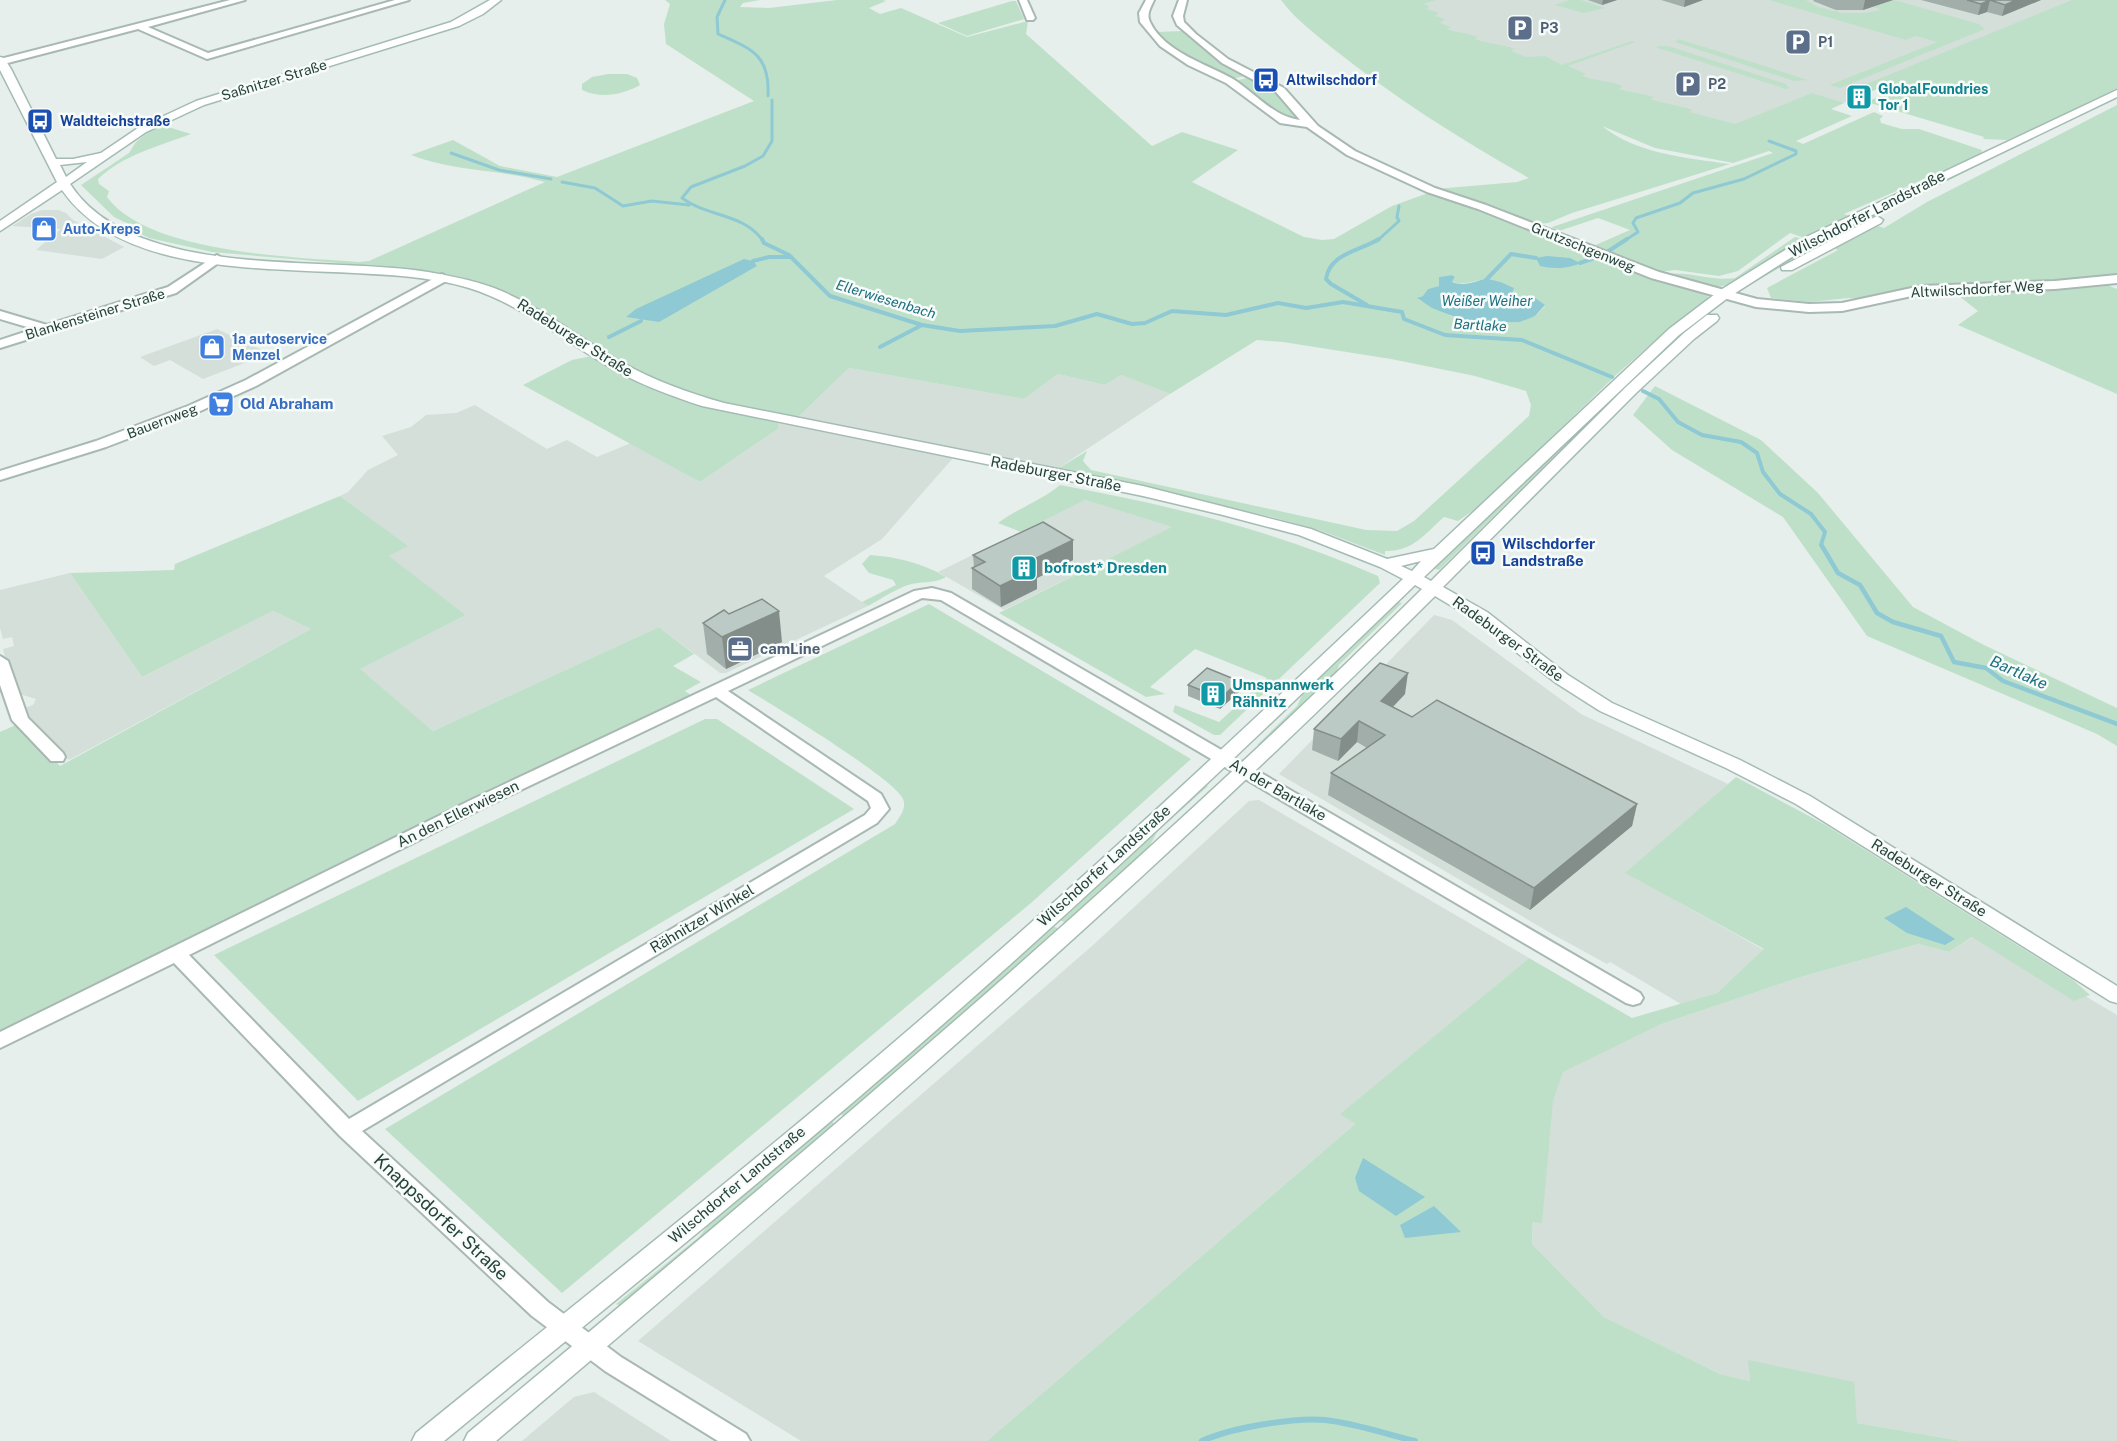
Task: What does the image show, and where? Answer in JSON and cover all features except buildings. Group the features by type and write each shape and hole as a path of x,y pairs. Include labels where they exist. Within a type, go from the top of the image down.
{"main road":[{"name":"Saßnitzer Straße","path":"0,226 142,130 180,111 455,24 496,0"},
{"name":"Radeburger Straße","path":"1,61 51,162 79,205 114,230 140,242 179,253 217,259 442,278 492,291 515,300 618,366 646,381 701,401 760,415 1143,491 1305,532 1386,564 1432,587 1481,616 1589,697 1631,719 1733,764 1803,800 2117,996"},
{"name":"Wilschdorfer Landstraße","path":"425,1441 565,1329 950,1006 1224,758 1629,372 1674,332 1731,296 1810,240 2117,93"},
{"name":"Wilschdorfer Landstraße","path":"477,1441 749,1211 971,1018 1245,771 1631,390 1731,296 2117,100"},
{"path":"51,162 84,160 111,153"},
{"path":"25,210 57,205 79,205"},
{"path":"1386,564 1440,553"}],"street":[{"path":"185,0 206,9"},
{"path":"1,61 241,0"},
{"path":"140,27 207,56 405,0"},
{"path":"1023,0 1030,18"},
{"path":"1150,0 1144,13 1145,22 1163,44 1180,57 1228,81 1284,121 1310,124"},
{"path":"1183,0 1178,16 1186,28 1226,61 1280,90 1310,124"},
{"path":"1174,29 1186,28"},
{"path":"1151,30 1162,30"},
{"path":"1228,81 1253,75"},
{"name":"Grutzschgenweg","path":"1310,124 1340,147 1367,162 1438,192 1646,272 1731,296"},
{"name":"Blankensteiner Straße","path":"0,344 172,290 217,259"},
{"name":"Bauernweg","path":"0,476 101,444 193,410 251,383 442,278"},
{"name":"Altwilschdorfer Weg","path":"1731,296 1790,307 1842,307 1921,290 2055,285 2117,279"},
{"path":"0,315 46,329"},
{"name":"An der Bartlake","path":"919,594 932,593 946,596 1633,998"},
{"name":"An den Ellerwiesen","path":"0,1041 466,809 919,594"},
{"path":"0,661 20,720 57,757"},
{"name":"Rähnitzer Winkel","path":"346,1130 871,819 880,809 875,798 717,691"},
{"name":"Knappsdorfer Straße","path":"177,954 346,1130 565,1329 589,1347 738,1441"}],"shaded area":[{"path":"1393,0 2088,0 1864,94 1867,96 1855,98 1748,144 1476,49"},
{"path":"42,210 58,210 66,213 73,220 124,247 102,259 36,250 61,229 12,226"},
{"path":"217,329 264,351 252,357 255,359 203,379 170,360 154,366 140,357"},
{"path":"849,368 1024,399 1058,374 1105,385 1121,375 1170,394 1060,467 1059,471 796,419"},
{"path":"475,405 547,449 567,440 597,457 631,443 700,482 778,429 778,423 953,458 882,539 824,576 868,606 726,673 720,673 659,627 433,731 359,669 466,615 388,556 407,546 340,496 348,492 368,470 398,455 382,436 411,427 426,415 456,413"},
{"path":"1085,500 1173,527 1004,610 938,572"},
{"path":"70,573 142,677 273,611 311,629 69,760 21,709 33,705 36,699 13,692 3,649 14,646 12,637 3,639 0,628 0,590"},
{"path":"1434,615 1452,620 1581,714 1728,784 1626,873 1764,950 1717,993 1681,1004 1610,962 1607,964 1554,935 1279,774"},
{"path":"1259,800 1529,958 1341,1114 1355,1124 987,1441 801,1441 638,1341 1092,946 1249,801"},
{"path":"1979,933 2117,1015 2117,1441 1962,1441 1857,1423 1749,1361 1750,1381 1720,1374 1604,1317 1532,1244 1544,1064 1801,977 1918,944 1949,952"},
{"path":"594,1392 671,1441 522,1441 574,1397"}],"green space":[{"path":"665,0 760,0 743,3 740,7 769,8 837,0 883,0 886,1 869,8 880,14 901,8 967,37 1028,21 1026,34 1152,146 1182,132 1238,150 1192,182 1304,237 1334,239 1392,206 1431,192 1705,292 1708,297 1707,301 1672,326 1617,374 1484,503 1458,521 1444,517 1411,545 1395,551 1385,551 1385,555 1319,530 1272,517 1059,471 1059,468 1087,451 1083,461 1091,470 1366,530 1397,531 1414,521 1529,416 1531,405 1526,391 1475,376 1391,359 1257,340 1170,394 1121,375 1105,385 1058,374 1024,399 849,368 796,419 718,402 664,383 609,356 509,293 478,282 422,272 358,267 360,265 212,252 149,238 139,233 143,231 114,217 81,185 129,153 136,142 158,124 191,134 130,157 98,179 99,184 109,191 107,197 127,216 154,230 187,241 224,249 298,258 369,261 545,182 444,165 411,155 453,140 500,166 557,177 754,101 666,44 664,24 670,4","holes":["1452,275 1455,277 1452,282 1493,281 1511,287 1512,293 1521,297 1534,297 1545,306 1535,316 1506,323 1470,323 1461,321 1419,300 1428,289 1440,286 1439,277"]},
{"path":"1281,0 1436,0 1424,4 1429,6 1427,9 1439,13 1435,16 1445,19 1440,23 1451,27 1447,29 1478,37 1475,39 1480,41 1515,49 1511,51 1526,57 1545,56 1562,65 1632,41 1635,42 1568,66 1586,74 1582,76 1623,86 1619,89 1654,97 1650,99 1687,108 1693,110 1689,112 1735,124 1812,93 1844,103 1831,109 1852,116 1796,141 1803,144 1874,112 1883,116 1880,119 1881,123 1902,129 1919,129 1982,150 1981,154 1844,214 1860,220 1997,156 1866,222 1884,228 1927,202 2117,105 2117,277 1934,286 1900,290 1862,299 1809,302 1771,298 1767,288 1838,250 1821,244 1751,284 1747,283 1816,242 1790,233 1738,271 1719,276 1675,270 1658,272 1591,247 1630,230 1598,218 1556,232 1552,227 1773,153 1769,151 1733,163 1655,148 1602,126 1631,143 1647,149 1680,157 1730,164 1572,213 1548,223 1536,224 1436,189 1517,182 1529,178 1453,133 1378,83 1311,31"},
{"path":"1569,0 1581,0 1605,8 1583,13 1555,5"},
{"path":"1769,0 1806,0 1818,7 1843,13 1864,13 1881,10 1874,7 1894,0 1979,24 1985,29 1840,88 1830,85 1937,42 1916,36 1906,40"},
{"path":"2072,0 2117,0 2117,90 2007,140 1983,139 1984,137 1867,102 1895,89 1884,88 1857,92 1866,88 1864,85"},
{"path":"1016,1 1024,19 967,36 938,23"},
{"path":"1183,31 1227,65 1248,75 1231,78 1209,71 1180,53 1156,32"},
{"path":"1679,39 1808,80 1794,81 1675,42"},
{"path":"1668,46 1786,84 1789,88 1786,89 1655,47"},
{"path":"627,74 637,78 640,85 611,95 582,90 582,84 592,77"},
{"path":"1252,77 1273,88 1302,121 1285,118 1234,81"},
{"path":"1795,237 1800,238 1747,276 1724,286 1702,286 1667,275 1735,278"},
{"path":"2102,283 2117,289 2117,394 1958,325 1978,311 1954,292"},
{"path":"592,356 718,409 778,423 778,429 700,482 523,385 572,360"},
{"path":"1624,385 1626,386 1439,570 1433,568"},
{"path":"1655,386 1761,440 1818,493 1913,607 1984,645 2117,708 2117,746 2097,734 1867,636 1783,517 1672,450 1633,415"},
{"path":"1060,485 1141,501 1222,521 1340,560 1378,576 1380,583 1220,735 1214,735 1173,712 1175,705 1219,722 1267,678 1195,649 1150,687 1165,694 1146,697 999,613 1172,527 1085,500 1021,532 998,523"},
{"path":"340,496 408,546 389,556 466,615 360,669 433,731 659,627 694,654 673,666 701,682 685,691 692,696 0,1034 0,732 18,724 60,766 311,629 273,611 142,677 70,573 174,570 175,564"},
{"path":"870,555 910,562 946,577 937,581 908,585 868,606 862,602 896,585 893,580 869,573 862,564"},
{"path":"1398,602 1402,603 1339,665 1336,674 1262,745 1257,745 1297,706 1303,693"},
{"path":"929,604 1191,759 1031,903 562,1293 385,1129 895,824 904,806 903,799 895,789 832,743 748,690"},
{"path":"705,719 717,719 854,809 358,1101 214,955"},
{"path":"1736,777 1824,824 2073,980 2090,995 2074,1001 1972,937 1949,952 1918,944 1801,977 1659,1025 1563,1072 1553,1101 1542,1223 1533,1222 1532,1244 1604,1317 1720,1374 1750,1381 1748,1360 1854,1382 1857,1423 1962,1441 987,1441 1355,1124 1340,1114 1529,958 1632,1018 1717,993 1764,949 1625,873"},
{"path":"1204,784 1208,786 1157,832 1148,849 1066,923 1058,919"},
{"path":"1051,925 1059,929 844,1116 837,1112"},
{"path":"828,1119 835,1124 725,1221 621,1306 616,1304 699,1237 719,1211"}],"water":[{"path":"1547,256 1570,258 1580,263 1560,268 1540,266 1536,258"},
{"path":"744,259 753,261 757,266 659,322 626,317 636,309"},
{"name":"Weißer Weiher","path":"1452,275 1455,277 1452,282 1460,284 1485,279 1498,281 1514,288 1512,293 1521,297 1534,297 1545,305 1535,316 1520,322 1470,323 1432,308 1417,298 1423,296 1428,289 1439,286 1439,277"},
{"path":"1906,907 1955,939 1945,945 1907,933 1884,918"},
{"path":"1363,1158 1425,1197 1396,1216 1359,1191 1355,1178"},
{"path":"1434,1206 1461,1232 1405,1238 1400,1225"}],"waterway":[{"name":"Ellerwiesenbach","path":"725,0 717,17 718,34 749,49 762,62 768,82 768,96"},
{"name":"Ellerwiesenbach","path":"763,241 746,225 703,209 682,198 691,187 745,166 763,156 772,141 772,100"},
{"path":"1624,241 1638,232 1633,223 1636,218 1680,203 1693,193 1744,179 1796,154 1796,151 1769,141"},
{"path":"451,153 499,170 551,179"},
{"path":"562,182 595,188 623,206 652,201 689,205"},
{"name":"Bartlake","path":"1377,241 1399,221 1397,217 1399,206"},
{"name":"Bartlake","path":"1367,305 1326,279 1333,263 1379,239"},
{"path":"1607,252 1627,239"},
{"name":"Ellerwiesenbach","path":"763,241 791,257"},
{"path":"1486,280 1511,254 1536,258"},
{"path":"753,261 769,257 791,257"},
{"name":"Ellerwiesenbach","path":"791,257 830,296 922,325"},
{"path":"1580,263 1597,257"},
{"name":"Ellerwiesenbach","path":"922,325 960,331 1055,326 1097,314 1132,324 1145,323 1172,311 1226,315 1278,303 1306,308 1343,302 1402,312 1404,319 1445,335 1522,340 1612,377"},
{"path":"609,337 641,321"},
{"path":"880,347 922,325"},
{"name":"Bartlake","path":"1643,391 1659,399 1678,422 1702,435 1741,442 1757,453 1763,472 1780,494 1811,514 1825,532 1821,545 1823,548"},
{"name":"Bartlake","path":"1822,546 1838,573 1860,585 1877,613 1893,622 1941,636 1954,662 1986,668 2003,681 2117,724"},
{"path":"1202,1441 1245,1428 1297,1420 1325,1420 1415,1441"}],"place":[{"name":"P3","path":"1520,28"},
{"name":"P1","path":"1798,42"},
{"name":"Altwilschdorf","path":"1266,80"},
{"name":"P2","path":"1688,84"},
{"name":"GlobalFoundries Tor 1","path":"1859,97"},
{"name":"Waldteichstraße","path":"40,121"},
{"name":"Auto-Kreps","path":"44,229"},
{"name":"1a autoservice Menzel","path":"212,347"},
{"name":"Old Abraham","path":"221,404"},
{"name":"Wilschdorfer Landstraße","path":"1483,553"},
{"name":"bofrost* Dresden","path":"1024,568"},
{"name":"camLine","path":"740,649"},
{"name":"Umspannwerk Rähnitz","path":"1213,694"}]}
